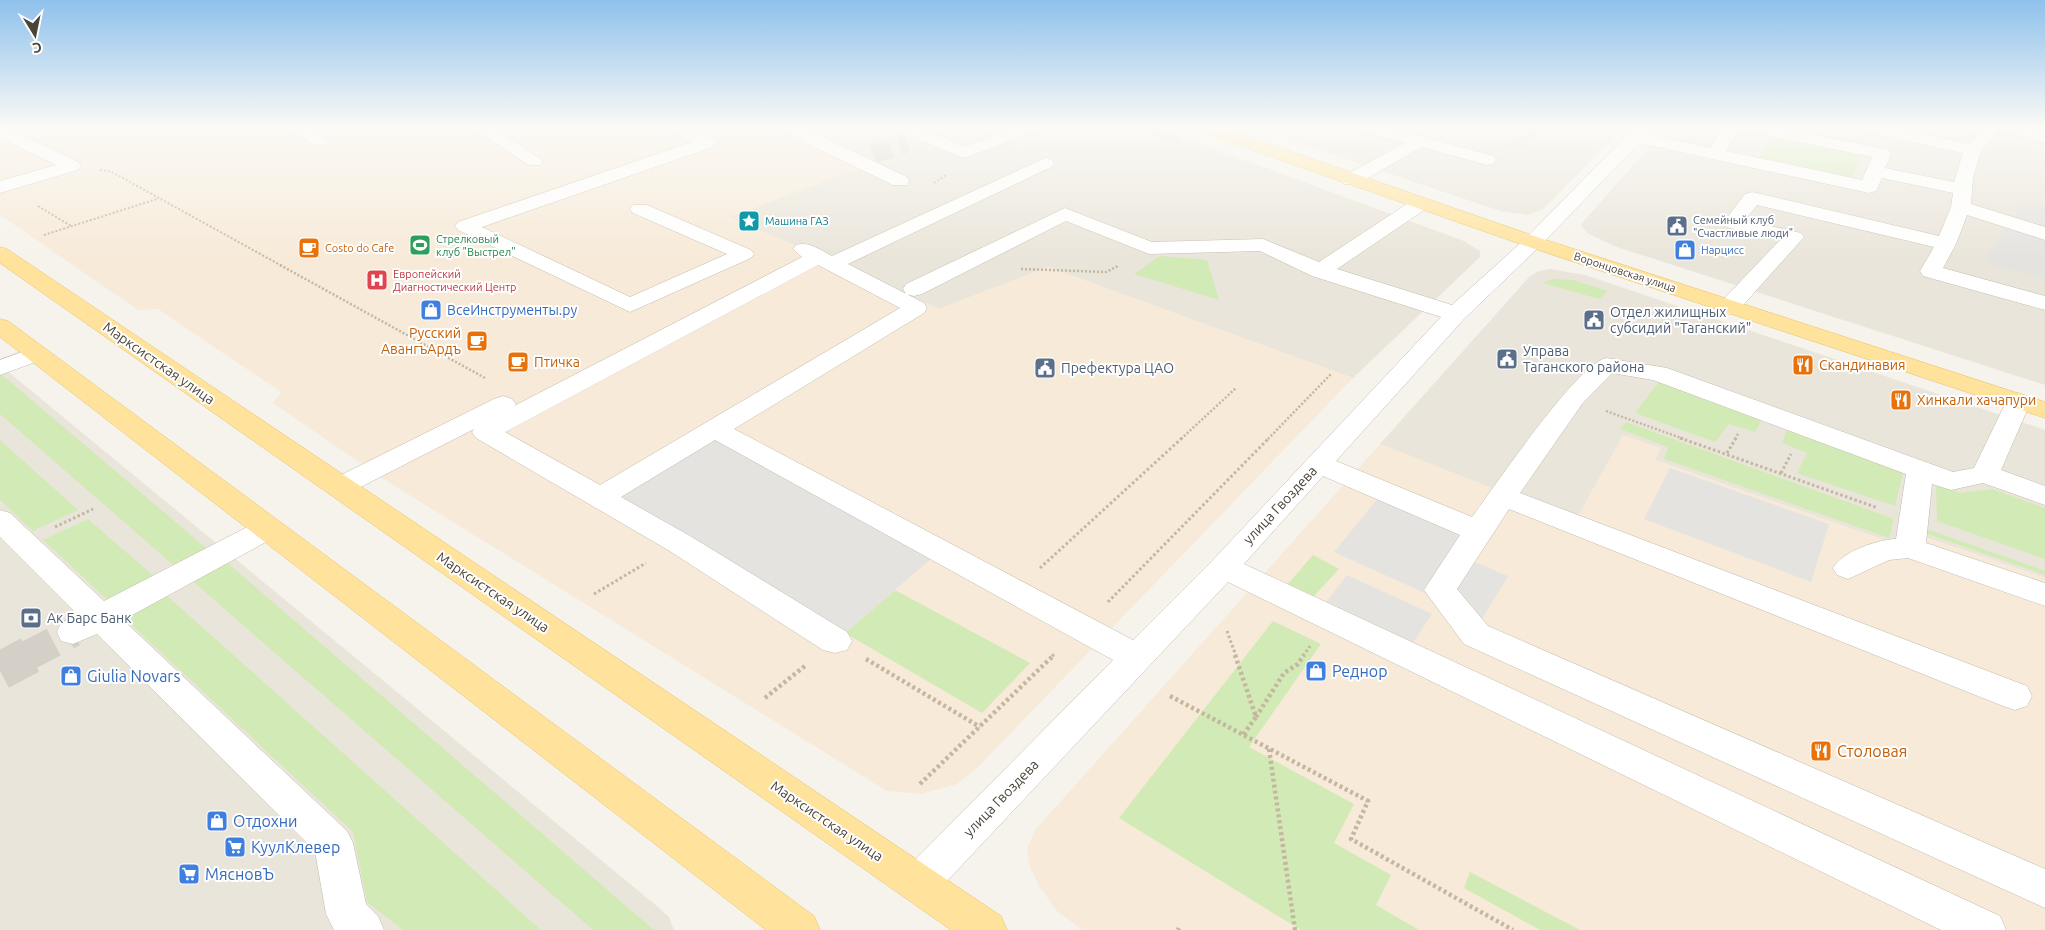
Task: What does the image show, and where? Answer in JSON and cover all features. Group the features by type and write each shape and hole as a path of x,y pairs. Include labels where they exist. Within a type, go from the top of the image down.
{"main road":[{"name":"Воронцовская улица","path":"1327,171 1533,242 2045,410"},
{"name":"Марксистская улица","path":"0,253 986,930"},
{"path":"0,326 799,930"}],"street":[{"path":"0,187 53,171"},
{"path":"624,171 465,226 630,305 744,254 640,209"},
{"path":"880,171 900,181"},
{"path":"835,641 679,543 485,432 818,256 1024,171"},
{"path":"1351,180 1366,171"},
{"name":"улица Гвоздева","path":"919,883 1224,566 1456,314 1504,267 1533,242 1602,171"},
{"path":"1792,171 1869,188 1875,171"},
{"path":"1876,171 1963,199 2045,234"},
{"path":"1966,171 1963,199 1946,244 1931,272 2045,303"},
{"path":"1729,306 1794,237 1733,223 1752,198 1946,244"},
{"path":"1320,271 1420,204"},
{"path":"914,289 1065,214 1149,248 1263,245 1320,271 1456,314"},
{"path":"601,497 916,308 818,256"},
{"path":"339,487 618,347 644,348"},
{"path":"0,368 36,354"},
{"path":"2045,496 1985,474 1951,482 1658,373 1606,365 1573,399 1502,496 1440,590 1476,635 2045,889"},
{"path":"1985,474 2018,401"},
{"path":"714,429 941,550 1137,658"},
{"path":"1318,464 1478,531"},
{"path":"1912,535 1920,470"},
{"path":"1502,496 2015,696"},
{"path":"0,520 87,625 334,843 347,914 363,930"},
{"path":"87,625 268,529"},
{"path":"1848,568 1912,535"},
{"path":"1912,535 2045,595"},
{"path":"1224,566 1985,930"}],"path":[{"path":"111,171 518,397"},
{"path":"44,235 157,198"},
{"path":"958,267 1106,272 1149,248"},
{"path":"920,784 1082,628 1331,374"},
{"path":"1066,542 1236,388"},
{"path":"1573,399 1727,453 1912,535"},
{"path":"1727,453 1739,433"},
{"path":"594,594 679,543"},
{"path":"1227,631 1256,717"},
{"path":"766,698 835,641 980,727"},
{"path":"1243,735 1284,673"},
{"path":"1170,696 1368,801 1351,839 1513,930"},
{"path":"1269,748 1295,930"}],"shaded area":[{"path":"0,171 852,171 730,217 939,309 1048,267 1353,378 979,766 957,784 921,794 887,791 382,478 273,403 281,392 158,309 138,310 0,215"},
{"path":"851,171 1275,171 1464,241 1480,251 1480,257 1353,378 1048,267 939,309 729,217"},
{"path":"1383,171 1580,171 1543,209 1527,215 1500,211"},
{"path":"1628,171 2045,171 2045,385 1614,246 1587,233 1581,225"},
{"path":"2024,201 2045,207 2045,279 1984,262"},
{"path":"1550,269 1585,275 2045,430 2045,578 1913,533 1898,545 1655,460 1661,448 1575,521 1380,444 1530,276 1539,271"},
{"path":"0,365 658,907 669,917 674,930 0,930"},
{"path":"715,429 941,550 845,633 601,497"},
{"path":"1623,435 1661,448 1655,460 1898,545 1913,533 2045,578 2045,930 1082,930 1057,911 1039,886 1030,867 1027,849 1036,829 1380,444 1575,521"},
{"path":"1670,468 1829,524 1811,582 1644,519"},
{"path":"1380,496 1486,540 1472,561 1508,576 1482,619 1334,552"},
{"path":"1347,575 1432,614 1412,644 1325,604"}],"green space":[{"path":"1825,171 1854,171 1851,177"},
{"path":"1160,256 1207,260 1219,300 1134,274"},
{"path":"1552,279 1573,280 1608,291 1599,299 1543,283"},
{"path":"0,374 212,553 178,569 0,414"},
{"path":"1659,382 1762,419 1755,432 1729,424 1715,442 1635,413"},
{"path":"1626,422 1894,519 1889,538 1664,459 1668,447 1620,429"},
{"path":"1788,427 1903,472 1895,506 1797,473 1807,453 1782,443"},
{"path":"0,440 78,510 33,531 0,500"},
{"path":"1936,485 1961,493 1992,489 2045,508 2045,559 1937,521"},
{"path":"88,519 157,579 111,603 43,540"},
{"path":"1924,528 2045,571 2045,575 1925,533"},
{"path":"1313,555 1339,569 1313,597 1287,585"},
{"path":"223,559 654,930 593,930 189,578"},
{"path":"895,590 1030,663 982,713 845,633"},
{"path":"164,593 541,930 403,930 367,902 353,832 122,616"},
{"path":"1273,621 1321,644 1249,747 1354,804 1334,843 1391,875 1376,905 1419,930 1301,930 1119,818"},
{"path":"1470,872 1580,930 1540,930 1464,888"}],"tunnel":[{"path":"27,656 73,632"},
{"path":"0,671 30,655"}],"place":[{"name":"Машина ГАЗ","path":"749,221"},
{"name":"Семейный клуб \"Счастливые люди\"","path":"1677,226"},
{"name":"Стрелковый клуб \"Выстрел\"","path":"420,245"},
{"name":"Costo do Cafe","path":"309,248"},
{"name":"Нарцисс","path":"1685,250"},
{"name":"Европейский Диагностический Центр","path":"377,280"},
{"name":"ВсеИнструменты.ру","path":"431,310"},
{"name":"Отдел жилищных субсидий \"Таганский\"","path":"1594,320"},
{"name":"Русский АвангъАрдъ","path":"477,341"},
{"name":"Управа Таганского района","path":"1507,359"},
{"name":"Птичка","path":"518,362"},
{"name":"Скандинавия","path":"1803,365"},
{"name":"Префектура ЦАО","path":"1045,368"},
{"name":"Хинкали хачапури","path":"1901,400"},
{"name":"Ак Барс Банк","path":"31,618"},
{"name":"Реднор","path":"1316,671"},
{"name":"Giulia Novars","path":"71,676"},
{"name":"Столовая","path":"1821,751"},
{"name":"Отдохни","path":"217,821"},
{"name":"КуулКлевер","path":"235,847"},
{"name":"МясновЪ","path":"189,874"}]}
